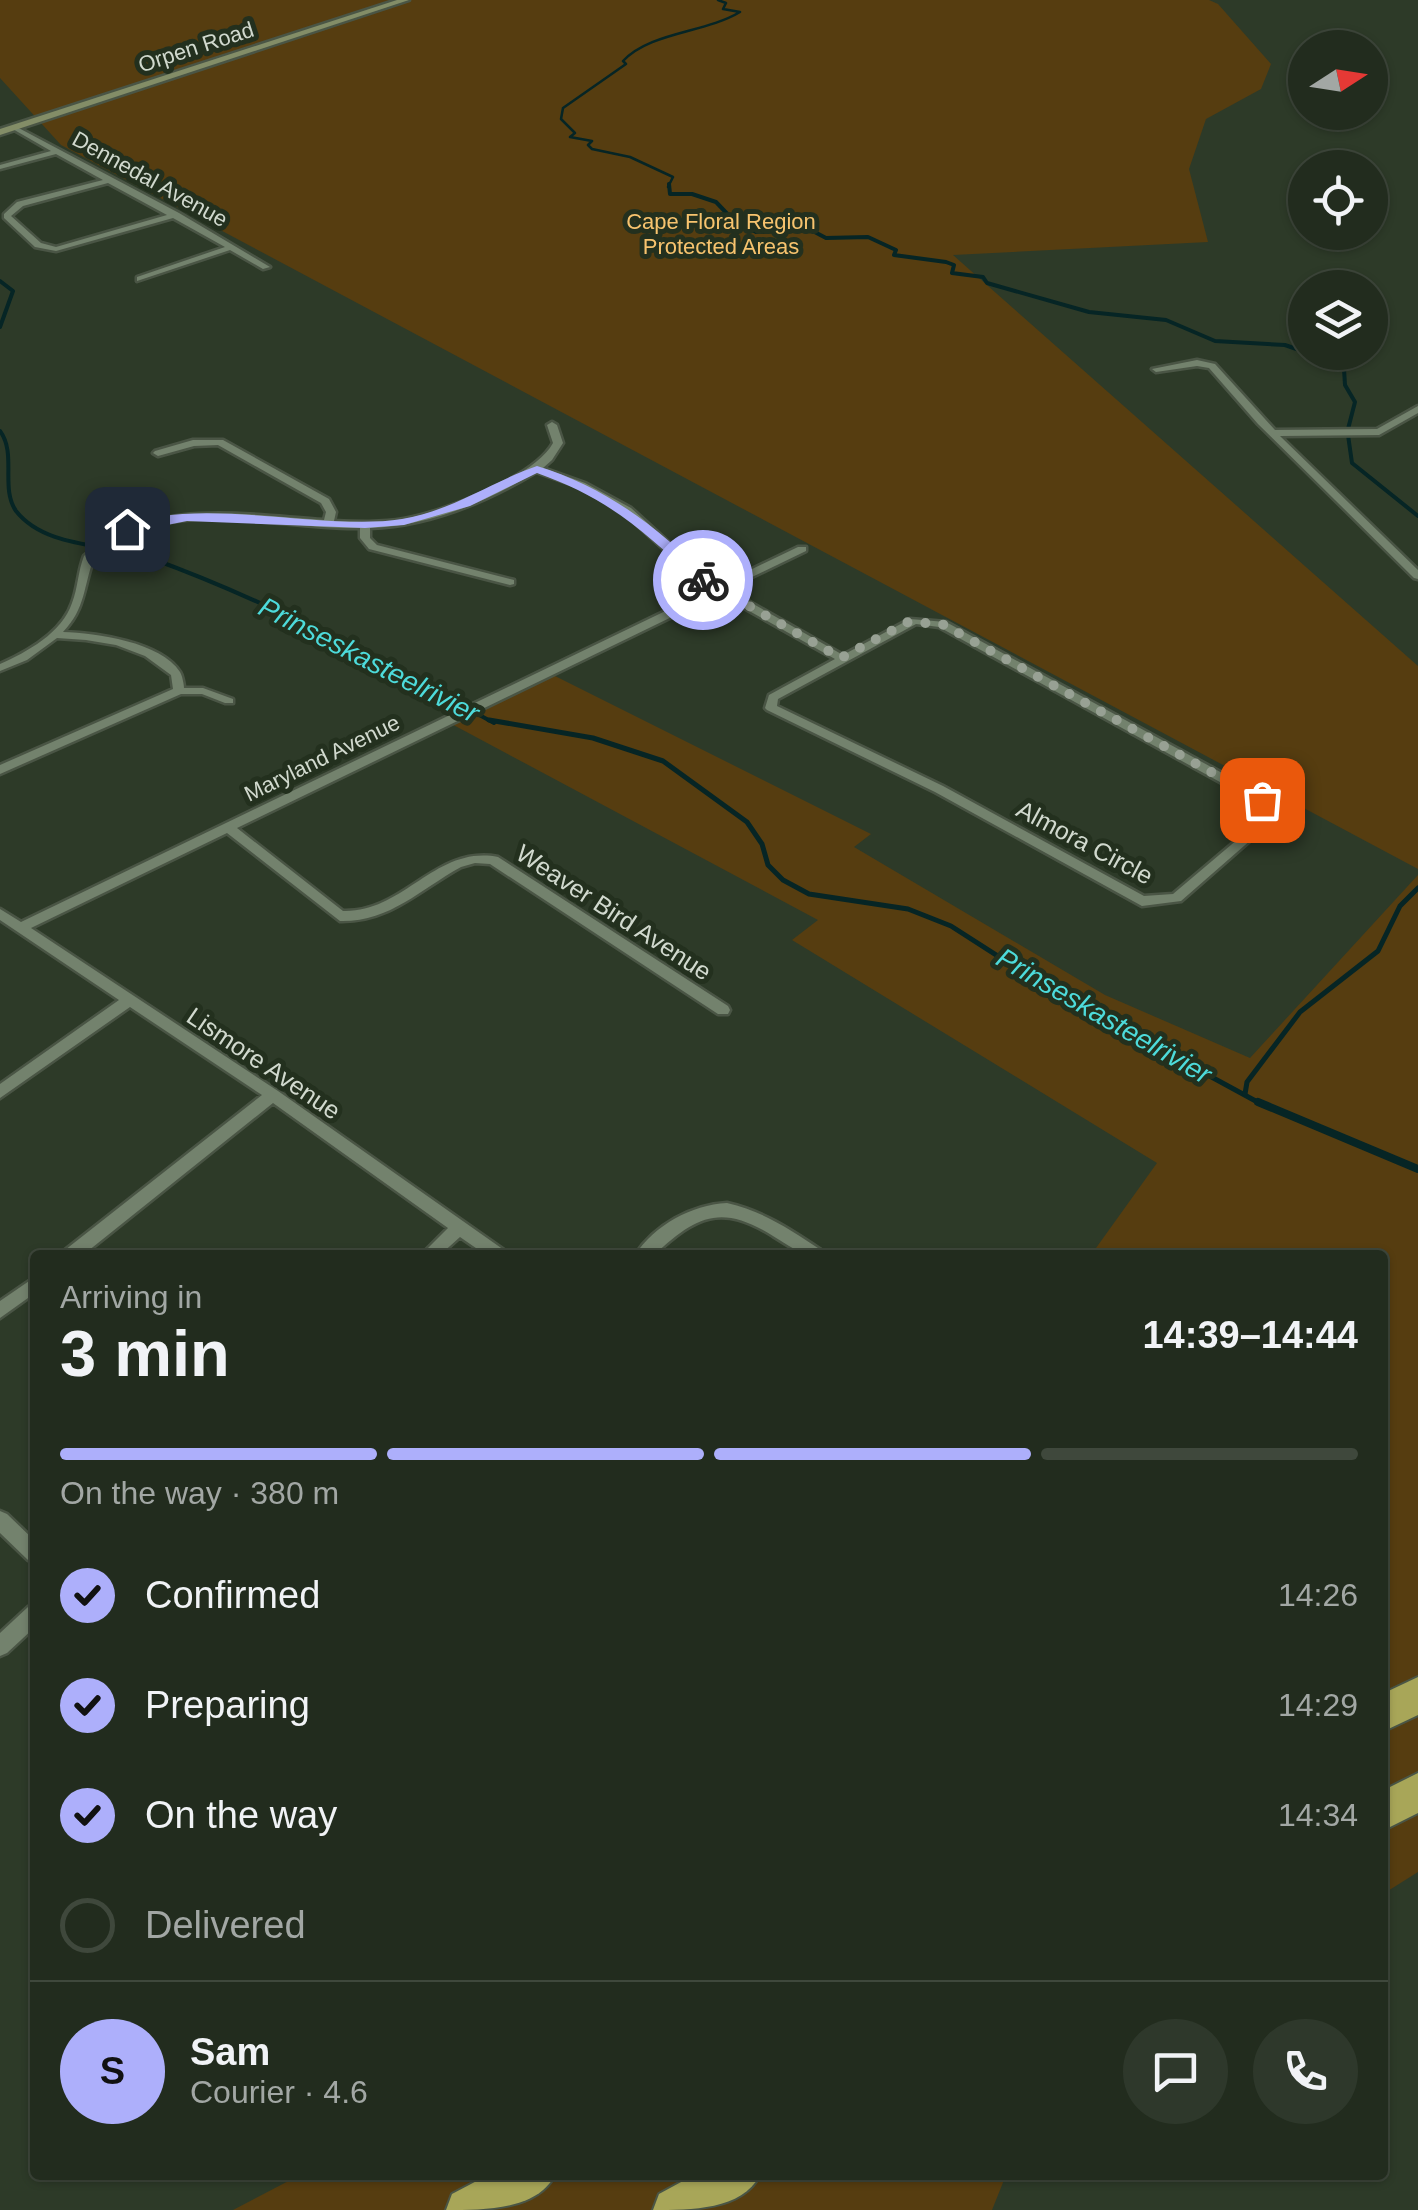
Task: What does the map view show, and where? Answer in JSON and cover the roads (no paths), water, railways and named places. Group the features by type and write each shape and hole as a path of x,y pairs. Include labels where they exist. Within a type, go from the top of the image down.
{"highway":[{"path":"1388,1711 1418,1695"},
{"path":"1388,1809 1418,1792"},
{"path":"468,2210 524,2180"},
{"path":"676,2210 729,2180"}],"main road":[{"name":"Orpen Road","path":"0,132 405,0"}],"street":[{"name":"Dennedal Avenue","path":"13,127 266,267"},
{"path":"0,167 58,152"},
{"path":"109,180 20,204 7,216 38,245 56,249 176,215"},
{"path":"140,279 232,247"},
{"path":"1156,369 1197,363 1212,366 1418,576"},
{"path":"1275,433 1380,432 1418,409"},
{"path":"0,668 53,635 77,605 89,556 104,542 154,521 242,519 365,525 443,512 537,469 558,444 552,425"},
{"path":"158,454 203,442 228,445 325,501 332,512 329,523"},
{"path":"537,469 582,485 627,510 717,589 841,658"},
{"path":"365,525 365,538 373,546 510,582"},
{"name":"Maryland Avenue","path":"22,927 802,549"},
{"name":"Almora Circle","path":"908,622 942,624 1262,800 1270,809 1270,818 1176,898 1142,902 939,790 774,712 769,702 773,697 841,658 908,622"},
{"path":"53,635 89,636 143,649 176,674 180,691"},
{"path":"0,770 180,691 203,690 230,701"},
{"name":"Weaver Bird Avenue","path":"226,826 340,916 352,919 375,915 462,862 492,860 723,1010"},
{"name":"Lismore Avenue","path":"0,914 273,1095 491,1250"},
{"path":"0,1092 131,999"},
{"path":"77,1250 273,1095"},
{"path":"649,1250 687,1216 714,1209 739,1211 769,1224 808,1250"},
{"path":"435,1250 460,1227"},
{"path":"0,1312 30,1288"},
{"path":"0,1520 30,1549"},
{"path":"0,1646 30,1619"}],"waterway":[{"path":"669,185 673,177 630,157 592,149 588,145 592,141 570,137 575,133 561,119 563,108 626,64 623,61 634,51 740,12 723,9 726,3 718,0"},
{"path":"669,185 670,194 692,194 716,202 736,223 756,232 809,229 826,238 868,237 896,250 894,255 946,262 954,265 952,273 983,277 987,283 1089,312 1166,320 1215,341 1288,346"},
{"name":"Prinseskasteelrivier","path":"0,281 13,291 0,327"},
{"path":"1344,370 1345,385 1355,402 1348,429"},
{"name":"Prinseskasteelrivier","path":"0,431 7,450 11,502 29,523 44,532 150,558 238,593 368,655 494,723"},
{"path":"1348,435 1352,463 1418,516"},
{"name":"Prinseskasteelrivier","path":"489,720 593,738 663,761 747,822 762,844 768,865 783,880 809,894 908,909 951,926 1046,987 1263,1105"},
{"path":"1245,1094 1247,1082 1300,1012 1378,951 1400,906 1418,888"},
{"name":"Prinseskasteelrivier","path":"1258,1102 1418,1169"}],"park label":[{"name":"Cape Floral Region Protected Areas","path":"721,234"}]}
